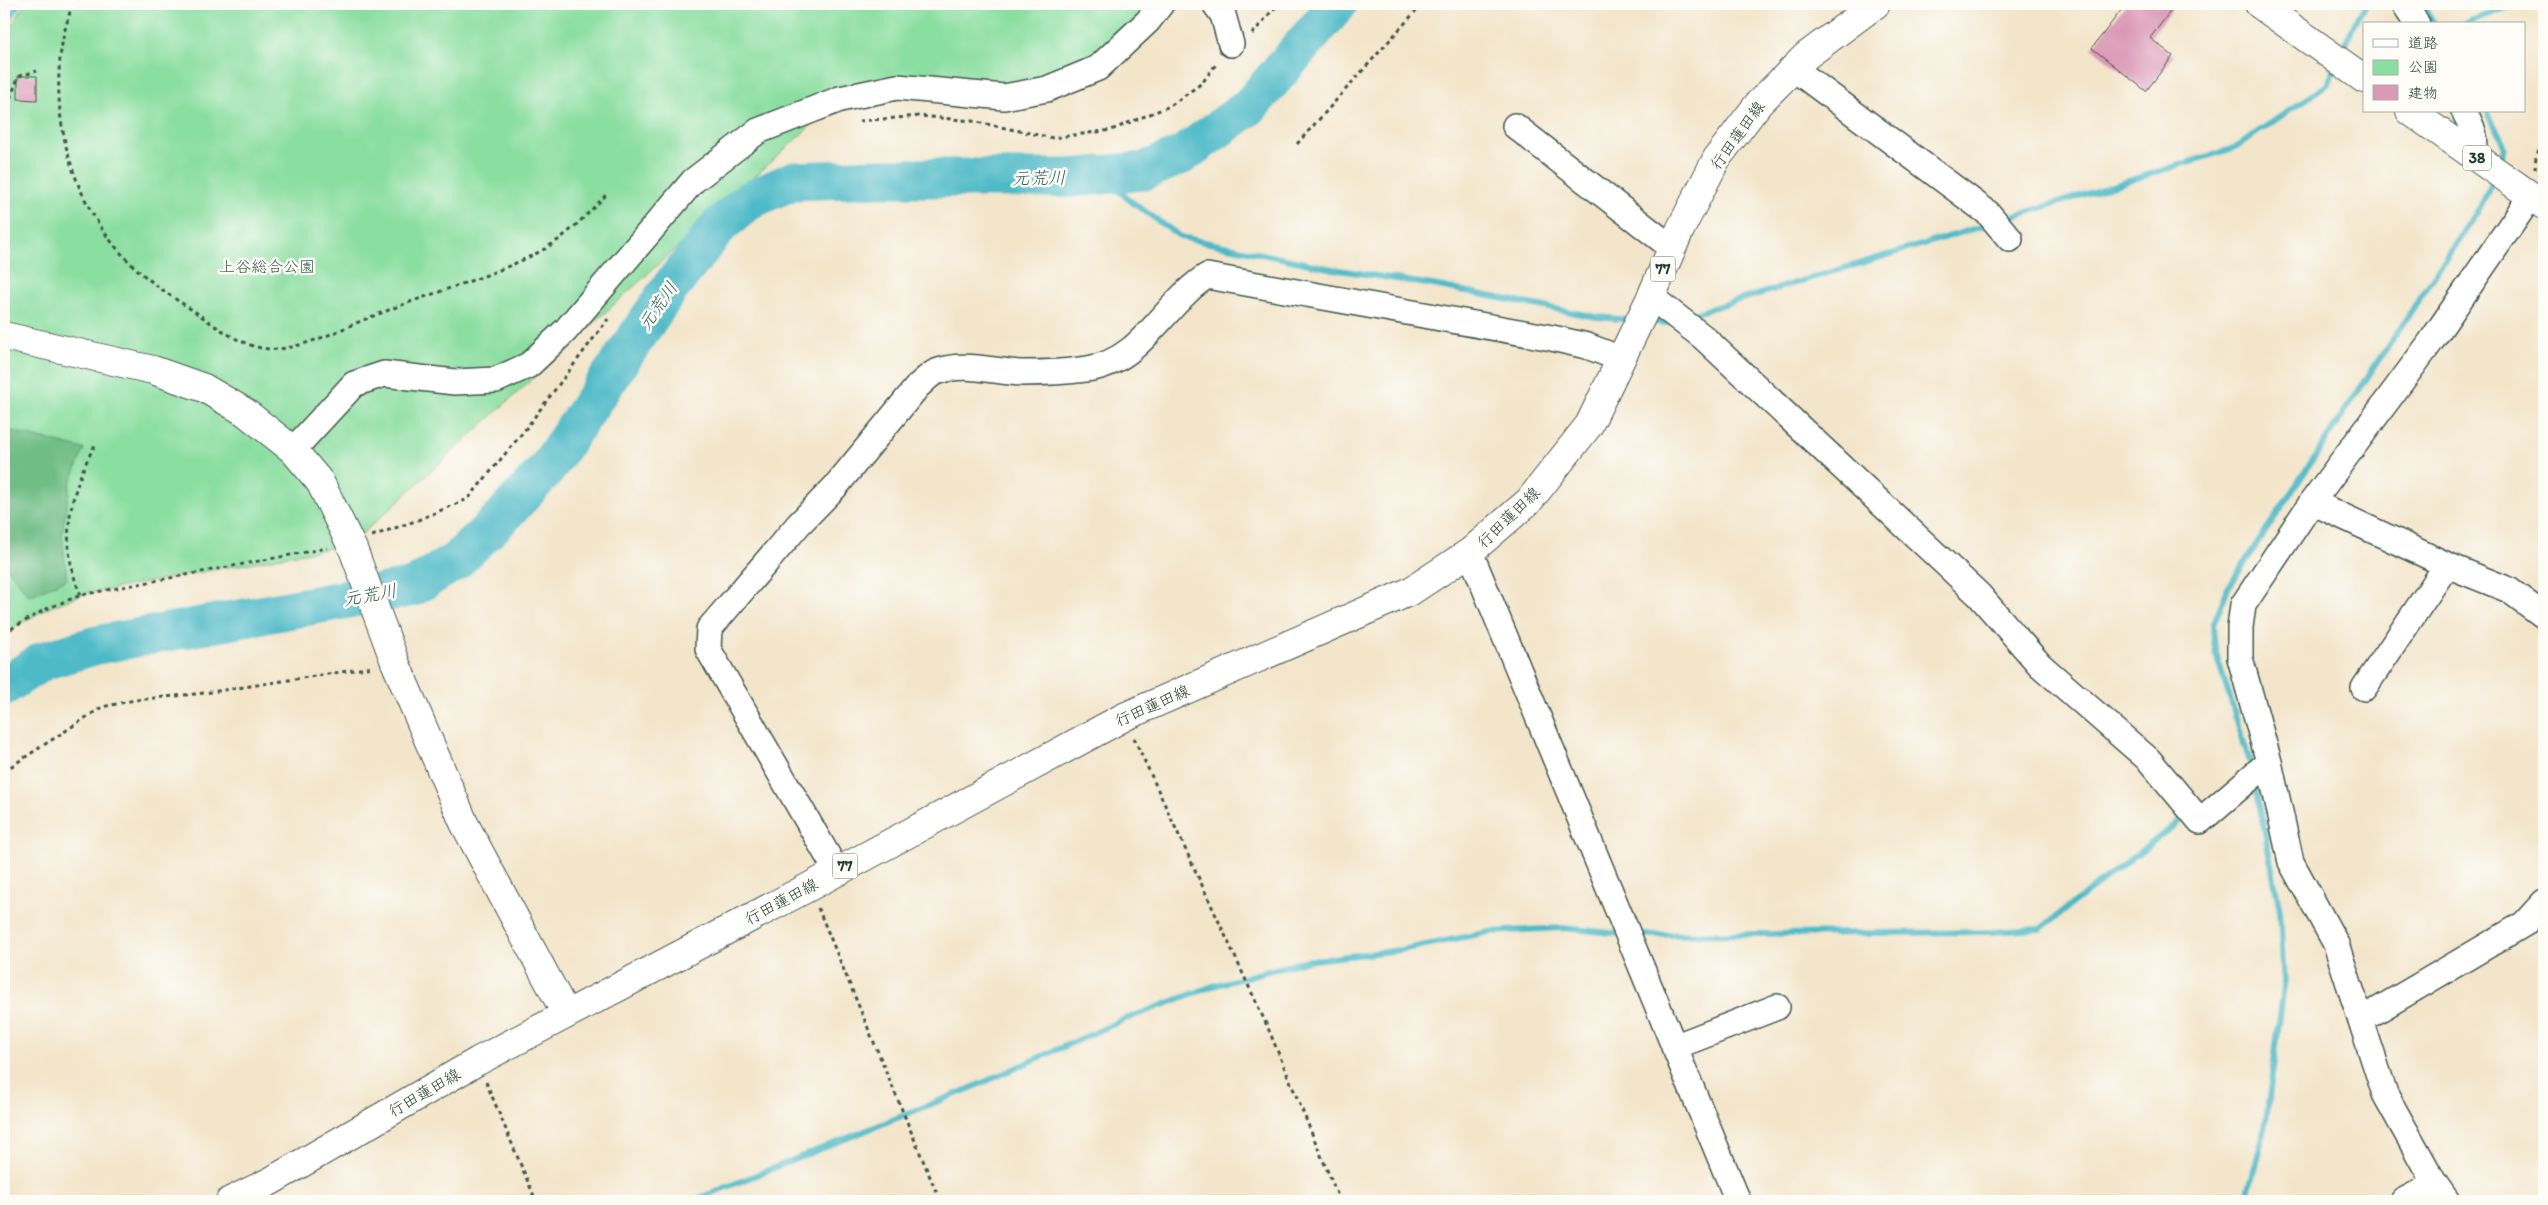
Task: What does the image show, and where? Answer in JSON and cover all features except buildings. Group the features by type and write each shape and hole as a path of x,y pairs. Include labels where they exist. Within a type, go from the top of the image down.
{"main road":[{"name":"行田蓮田線","path":"230,1201 271,1181 478,1061 809,887 836,870 1124,717 1411,591 1470,552 1529,501 1589,426 1651,297 1672,248 1717,158 1759,103 1793,68 1806,56 1876,4"},
{"path":"2258,4 2363,78"},
{"name":"38","path":"2411,112 2538,201"},
{"path":"4,336 153,370 204,388 244,412 293,450 320,482 352,546 394,657 464,824 566,1014"}],"street":[{"path":"293,450 354,384 384,374 455,382 496,380 529,365 566,330 693,181 758,132 840,99 897,88 1004,97 1047,89 1098,68 1148,21 1161,4"},
{"path":"2404,4 2416,22"},
{"path":"1222,7 1231,44"},
{"path":"1793,68 1988,213 2010,239"},
{"path":"2464,112 2476,141 2474,156"},
{"path":"1515,126 1672,248"},
{"path":"2403,1201 2441,1193 2385,1094 2336,944 2290,862 2269,762 2240,658 2240,627 2243,605 2312,502 2538,201"},
{"path":"836,870 708,649 709,628 792,531 835,487 918,386 934,372 957,367 1023,373 1088,369 1123,358 1158,324 1192,285 1207,276 1552,338 1587,346 1621,358"},
{"path":"1651,297 1703,337 1979,595 2040,665 2149,760 2200,821 2269,762"},
{"path":"2312,502 2447,566 2509,590 2544,616"},
{"path":"1470,552 1738,1201"},
{"path":"2364,688 2447,566"},
{"path":"2361,1020 2524,924 2544,902"},
{"path":"1674,1047 1777,1007"}],"path":[{"path":"72,4 61,44 58,97 64,141 78,184 99,226 120,252 142,274 222,330 250,345 279,349 318,338 540,252 575,226 608,193"},
{"path":"851,121 920,116 972,121 1053,138 1111,130 1170,106 1202,83 1231,44 1254,32 1278,4"},
{"path":"1297,144 1422,4"},
{"path":"4,113 18,76 37,71"},
{"path":"4,633 46,609 81,595 352,546 468,499 524,431 609,318"},
{"path":"81,595 74,578 68,535 74,490 81,469 95,445"},
{"path":"4,771 102,707 135,700 368,669 394,657"},
{"path":"1124,717 1268,1028 1340,1201"},
{"path":"809,887 940,1201"},
{"path":"478,1061 536,1201"}],"green space":[{"name":"上谷総合公園","path":"24,4 1157,4 1098,68 1047,89 840,99 351,544 81,595 46,609 4,633 4,40"},
{"path":"4,429 84,449 70,484 62,534 67,579 29,596 4,564"}],"waterway":[{"path":"4,29 18,4"},
{"name":"元荒川","path":"4,686 43,661 97,645 413,587 456,561 498,521 546,470 669,289 720,225 750,200 792,181 880,178 1070,178 1144,171 1182,155 1249,107 1338,4"},
{"path":"2340,55 2358,16 2367,4"},
{"path":"2428,4 2427,13 2433,22"},
{"path":"2468,22 2514,4"},
{"path":"2002,220 2234,148 2327,85 2335,67"},
{"path":"2488,112 2505,147 2499,165"},
{"path":"1100,175 1132,202 1181,237 1333,269 1433,285 1596,317 1632,320"},
{"path":"2252,769 2215,650 2213,625 2228,588 2480,207 2494,179"},
{"path":"1686,316 1990,224"},
{"path":"1647,321 1665,323 1672,321"},
{"path":"2246,1201 2265,1128 2284,986 2280,911 2255,781"},
{"path":"1633,935 1991,932 2040,929 2189,814"},
{"path":"692,1201 971,1088 1123,1020 1213,986 1305,961 1401,950 1489,932 1563,928 1621,934"}]}
